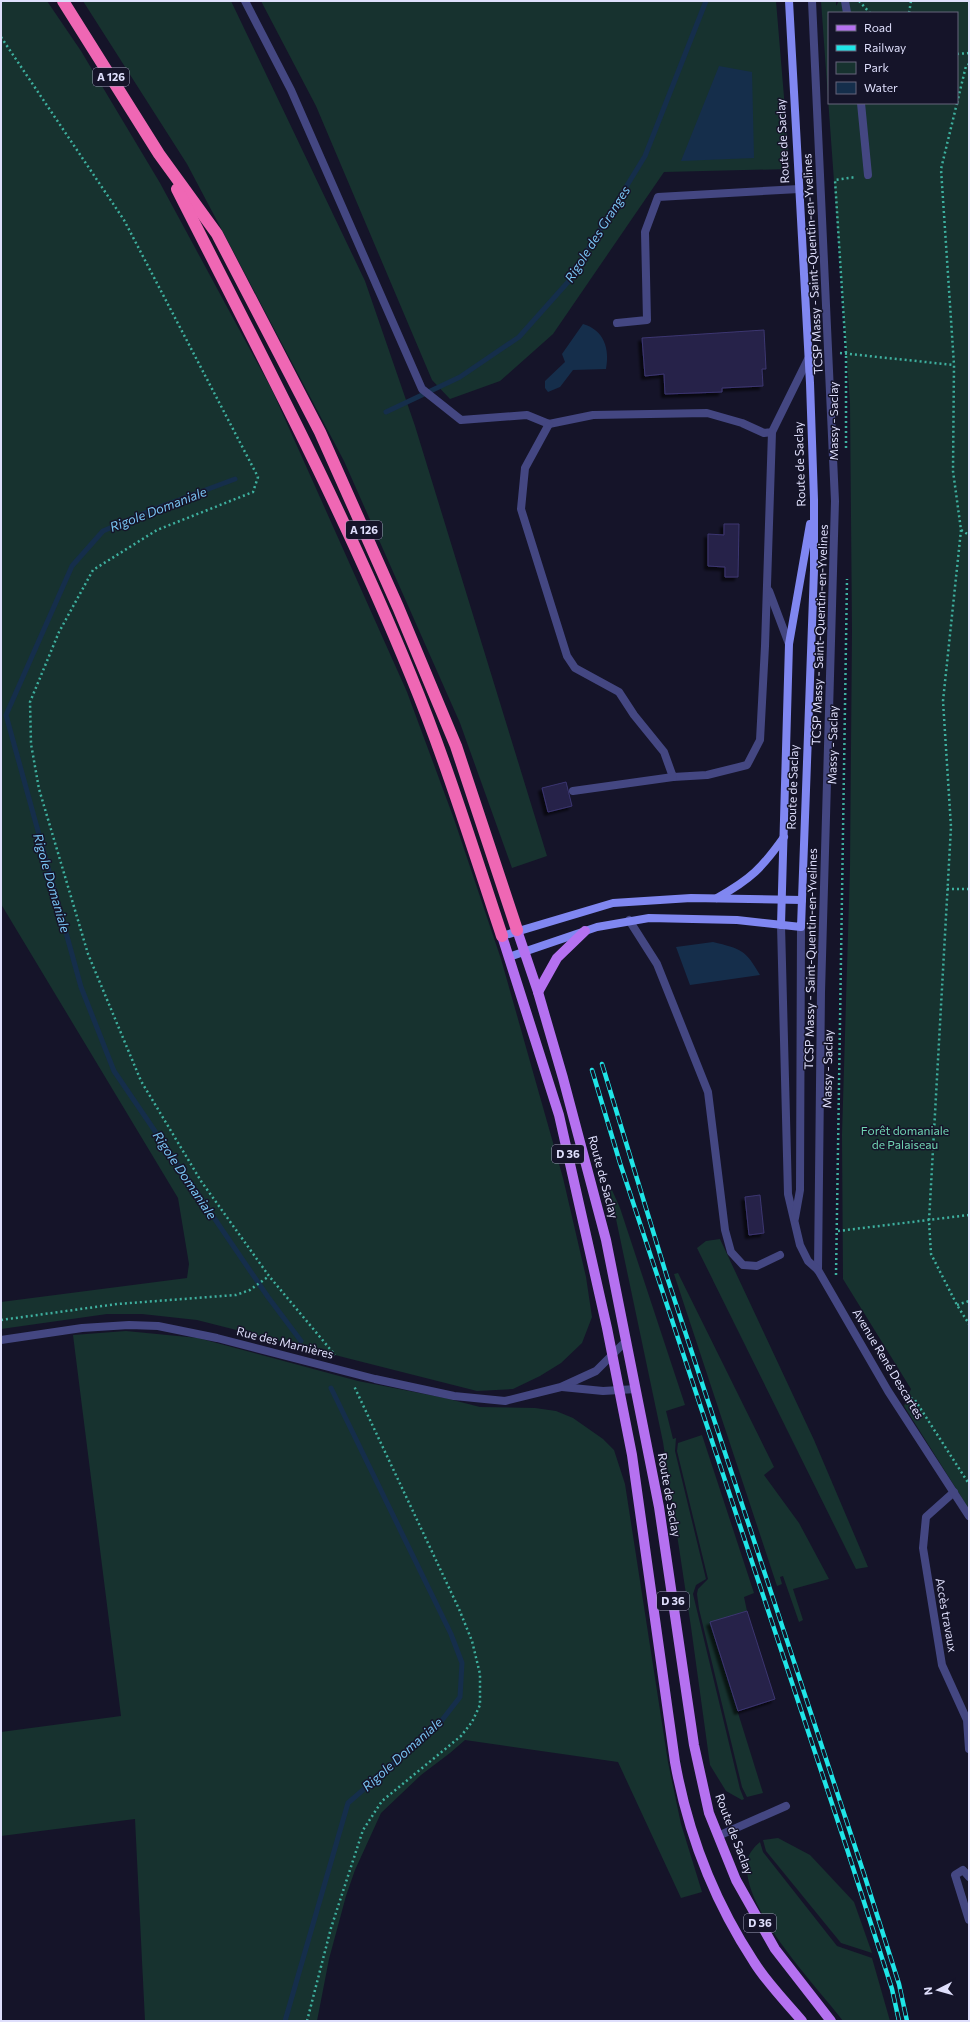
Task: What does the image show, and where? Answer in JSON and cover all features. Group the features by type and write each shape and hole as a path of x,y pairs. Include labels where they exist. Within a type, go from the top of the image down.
{"highway":[{"name":"A 126","path":"63,1 159,154 217,234 320,432 398,607 456,746 518,930"},
{"name":"A 126","path":"159,154 306,443 384,613 446,766 502,936"}],"main road":[{"name":"Route de Saclay","path":"785,1 791,28"},
{"name":"Route de Saclay","path":"789,1 814,500 814,570 801,927"},
{"path":"781,925 785,836 789,644 814,500"},
{"path":"717,898 742,884 756,873 785,836"},
{"path":"502,936 613,903 691,898 802,900"},
{"path":"510,957 585,931 629,920 649,918 737,920 801,927"},
{"name":"Route de Saclay","path":"518,930 538,992 606,1240 659,1507 694,1745 709,1813 736,1880 775,1949 831,2021"},
{"path":"538,992 557,958 585,931"},
{"name":"D 36","path":"502,936 510,957 531,1030 559,1115 612,1355 632,1455 675,1762 689,1825 698,1852 725,1913 754,1963 802,2021"}],"street":[{"path":"245,1 291,90 422,389 461,420 527,415 549,424 593,415 707,413 742,422 764,432 772,432"},
{"name":"TCSP Massy - Saint-Quentin-en-Yvelines","path":"812,1 830,352 835,501 821,992 818,1270"},
{"path":"845,1 847,12"},
{"path":"861,104 868,175"},
{"path":"617,323 647,320 645,232 658,197 799,189"},
{"path":"572,791 707,775 747,765 760,740 772,432 808,359"},
{"path":"549,424 525,468 521,510 567,656 575,668 619,692 634,715 664,752 673,778"},
{"path":"767,586 789,644"},
{"path":"629,920 657,964 708,1092 725,1230 731,1252 743,1265 757,1266 780,1255"},
{"name":"Avenue René Descartes","path":"781,925 788,1194 800,1245 808,1261 818,1270 888,1391 969,1516"},
{"path":"794,1223 800,1190 801,927"},
{"name":"Rue des Marnières","path":"1,1340 82,1328 129,1325 158,1326 217,1338 382,1380 474,1400 505,1401 561,1387 596,1371 626,1341"},
{"name":"Rue des Marnières","path":"561,1387 618,1391 636,1389"},
{"name":"Accès travaux","path":"954,1492 926,1517 923,1548 942,1665 967,1720 969,1749"},
{"path":"718,1836 786,1806"},
{"path":"969,1877 963,1870 955,1876 969,1920"}],"path":[{"path":"859,1 869,12"},
{"path":"909,12 911,1"},
{"path":"1,37 124,220 258,478 253,492 157,530 93,570 59,632 30,702 31,744 39,789 88,954 141,1082 201,1181 269,1276 336,1356"},
{"path":"958,54 969,54"},
{"path":"958,99 966,66 969,64"},
{"path":"957,104 941,169 954,365 953,471 961,530 942,701 951,827 929,1221 932,1254 957,1305 969,1324"},
{"name":"Massy - Saclay","path":"846,454 846,354 835,180 868,175"},
{"path":"830,352 954,365"},
{"path":"961,530 969,535"},
{"name":"Massy - Saclay","path":"836,1282 838,1231 847,577"},
{"path":"947,889 969,889"},
{"path":"838,1231 969,1215"},
{"path":"1,1320 117,1304 236,1295 250,1290 269,1276"},
{"path":"957,1305 969,1301"},
{"path":"307,2021 331,1928 363,1830 382,1801 461,1736 472,1722 480,1705 480,1674 472,1641 460,1609 353,1384"},
{"path":"902,1389 906,1396 915,1400 969,1484"}],"green space":[{"path":"1,1 47,1 81,51 160,183 272,390 407,692 454,819 501,959 563,1178 586,1277 592,1317 582,1343 561,1363 540,1376 513,1389 477,1391 197,1320 142,1314 107,1314 1,1329 1,1302 187,1278 189,1264 178,1198 1,904"},
{"path":"83,1 231,1 365,281 415,426 547,856 512,868 460,723 344,461 187,164"},
{"path":"261,1 776,1 790,169 664,172 553,334 500,381 450,399 432,380 316,106"},
{"name":"Forêt domaniale de Palaiseau","path":"821,1 836,1 836,6 839,1 969,1 969,1509 904,1406 911,1389 843,1279 842,1135 850,867 852,631 850,403 828,104 958,104 958,12 828,12 828,98"},
{"path":"608,1181 620,1208 685,1405 666,1411 673,1439 676,1438 675,1451 706,1579 696,1585 693,1594 740,1789 744,1799 742,1800 726,1791 710,1765 663,1442"},
{"path":"720,1239 814,1440 868,1567 856,1569 697,1248 706,1241"},
{"path":"678,1273 774,1467 764,1475 799,1523 829,1579 793,1589 803,1620 799,1622 783,1576 780,1577 782,1584 777,1586 674,1274"},
{"path":"126,1331 198,1338 358,1381 445,1398 480,1407 535,1408 556,1411 573,1418 603,1439 614,1450 625,1484 668,1762 681,1824 702,1892 681,1898 618,1762 465,1740 421,1775 381,1813 355,1870 346,1896 329,1959 317,2021 145,2021 135,1819 1,1836 1,1732 121,1716 73,1335"},
{"path":"702,1435 754,1593 744,1597 747,1611 710,1623 763,1793 747,1797 742,1787 699,1609 697,1594 698,1589 708,1579 677,1451 678,1443"},
{"path":"778,1838 810,1855 854,1902 872,1953 841,1943 766,1851 763,1840"},
{"path":"760,1842 763,1852 837,1946 872,1958 890,2021 843,2021 783,1946 768,1924 756,1902 749,1881 747,1862 752,1851"}],"water":[{"path":"719,66 752,72 754,158 681,161"},
{"path":"583,324 596,331 604,341 607,354 606,369 573,370 560,387 548,392 545,388 545,381 565,362 562,354"},
{"path":"713,942 730,946 741,951 750,960 760,975 690,985 676,947"}],"building":[{"path":"764,330 766,369 762,369 763,386 722,388 722,392 665,394 664,374 645,376 642,338"},
{"path":"724,524 739,524 738,577 725,577 725,567 708,566 708,534 724,535"},
{"path":"566,782 572,806 548,812 542,788"},
{"path":"760,1195 764,1233 749,1235 745,1197"},
{"path":"747,1611 775,1699 738,1711 710,1622"}],"waterway":[{"name":"Rigole des Granges","path":"386,412 460,377 519,337 568,282 645,156 706,1"},
{"name":"Rigole Domaniale","path":"235,479 152,510 103,531 72,566 6,715 81,987 114,1071 268,1297 301,1341"},
{"name":"Rigole Domaniale","path":"285,2021 348,1803 439,1724 460,1697 462,1663 451,1634 331,1388"}],"railway":[{"path":"602,1064 667,1277 864,1874 899,1984 907,2021"},
{"path":"592,1070 620,1163 847,1849 892,1989 899,2021"}]}
